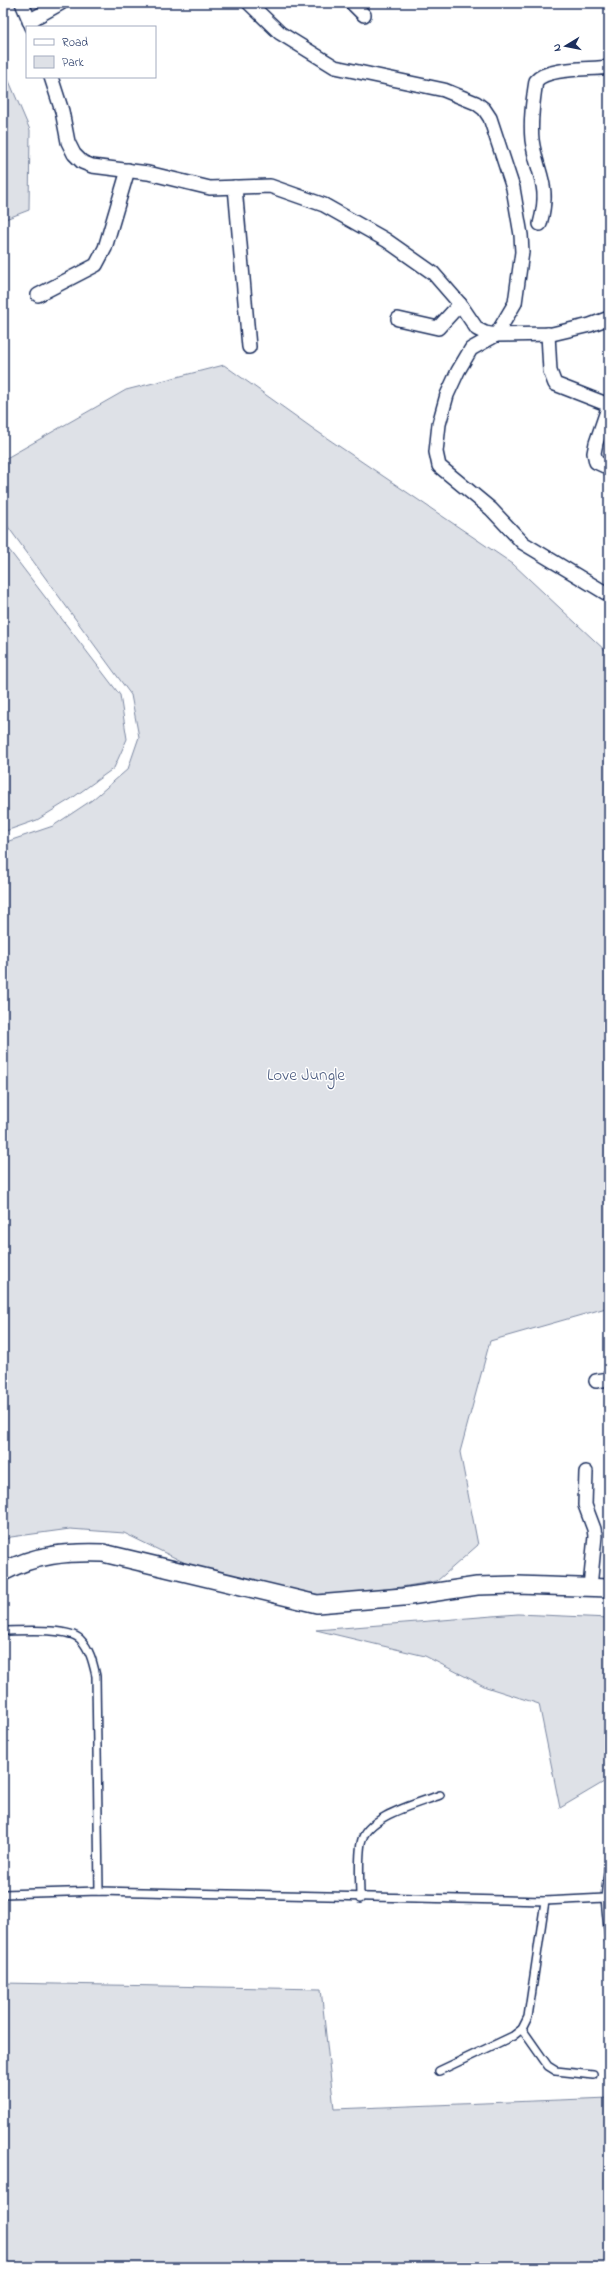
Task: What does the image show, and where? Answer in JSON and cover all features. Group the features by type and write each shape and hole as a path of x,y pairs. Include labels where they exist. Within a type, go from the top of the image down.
{"street":[{"path":"22,3 31,24 61,3"},
{"path":"248,3 280,33 334,67 444,90 476,103 484,109 490,118 514,188 521,235 522,252 515,303 496,335 471,349 447,395 439,424 436,452 439,466 491,509 523,543 609,595"},
{"path":"352,3 364,14"},
{"path":"540,224 545,196 540,167 532,140 531,125 536,81 545,75 557,72 609,67"},
{"path":"51,78 62,111 68,142 74,154 82,162 92,166 148,173 210,188 270,186 324,205 386,240 412,257 433,273 460,304 478,329 496,335 548,334 568,331 609,318"},
{"path":"38,295 96,264 105,248 128,170"},
{"path":"235,187 248,347"},
{"path":"398,319 438,328 460,304"},
{"path":"548,334 550,371 555,384 609,405 594,453 596,462 609,468"},
{"path":"586,1472 584,1505 595,1536 590,1587"},
{"path":"3,1572 42,1556 70,1552 103,1553 317,1604 403,1597 477,1586 517,1585 609,1588"}],"lane":[{"path":"3,1631 63,1632 79,1638 90,1652 96,1676 99,1891"},
{"path":"360,1898 361,1842 366,1831 375,1821 440,1795"},
{"path":"609,1863 605,1898 609,1940"},
{"path":"3,1894 99,1891 545,1901 605,1898"},
{"path":"439,2070 513,2036 522,2029 528,2017 545,1901"},
{"path":"522,2029 548,2066 556,2071 593,2075"}],"green space":[{"path":"3,67 30,130 29,210 3,220"},
{"name":"Love Jungle","path":"224,365 315,430 513,564 609,654 609,1305 606,1308 490,1341 460,1452 478,1545 437,1581 335,1598 204,1572 124,1533 70,1529 11,1537 3,1541 3,843 53,826 92,800 128,769 139,737 131,695 3,520 3,460 126,390"},
{"path":"3,542 120,695 127,739 114,768 71,799 37,820 3,832"},
{"path":"518,1614 609,1618 609,1781 604,1782 560,1808 539,1704 486,1687 425,1656 316,1630"},
{"path":"3,1983 321,1989 334,2109 609,2098 609,2267 3,2267"}]}
